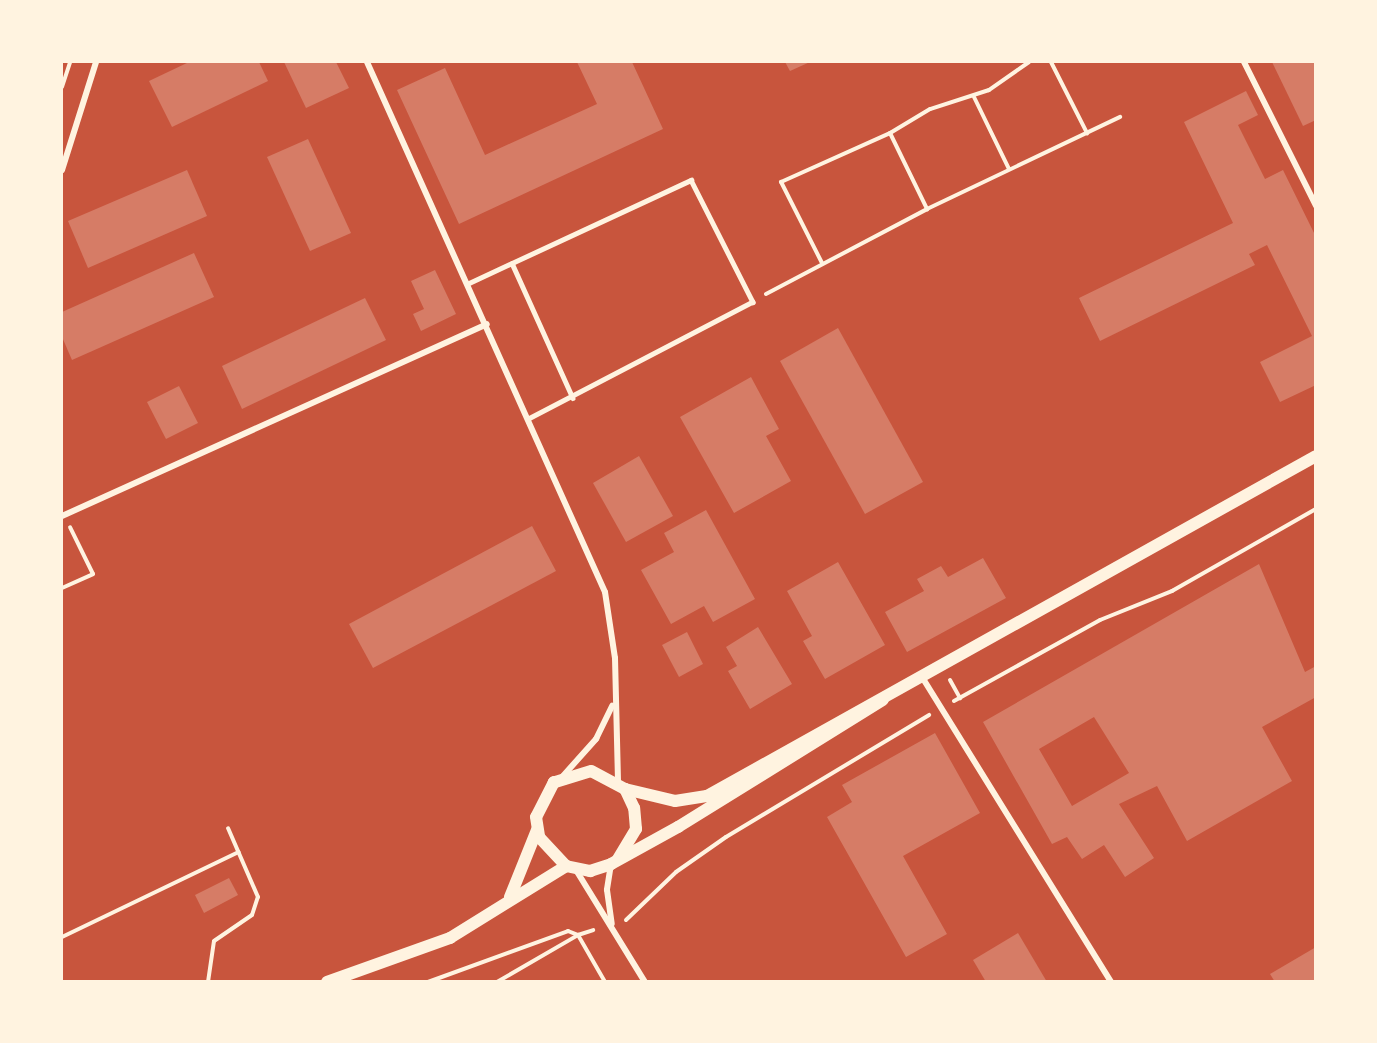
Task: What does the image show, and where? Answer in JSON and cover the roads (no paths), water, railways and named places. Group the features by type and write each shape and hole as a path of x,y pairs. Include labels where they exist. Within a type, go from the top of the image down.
{"main road":[{"path":"327,981 450,938 510,898 571,868 615,862 760,779 886,697 1316,456"},
{"path":"510,898 537,830 542,797 563,776 591,771 660,799 696,800 865,704 886,697"},
{"path":"615,862 636,829 634,808 622,785"},
{"path":"537,830 550,855 571,868"}],"street":[{"path":"62,170 96,62"},
{"path":"367,62 530,418 604,592 613,627 615,694 622,785"},
{"path":"1244,62 1316,206"},
{"path":"62,516 487,324"},
{"path":"922,677 1111,981"},
{"path":"563,776 605,723 615,694"},
{"path":"613,927 607,890 615,862"},
{"path":"571,868 613,927 645,981"}],"lane":[{"path":"469,283 692,180 753,302 573,398 530,418"},
{"path":"512,263 573,398"}]}
